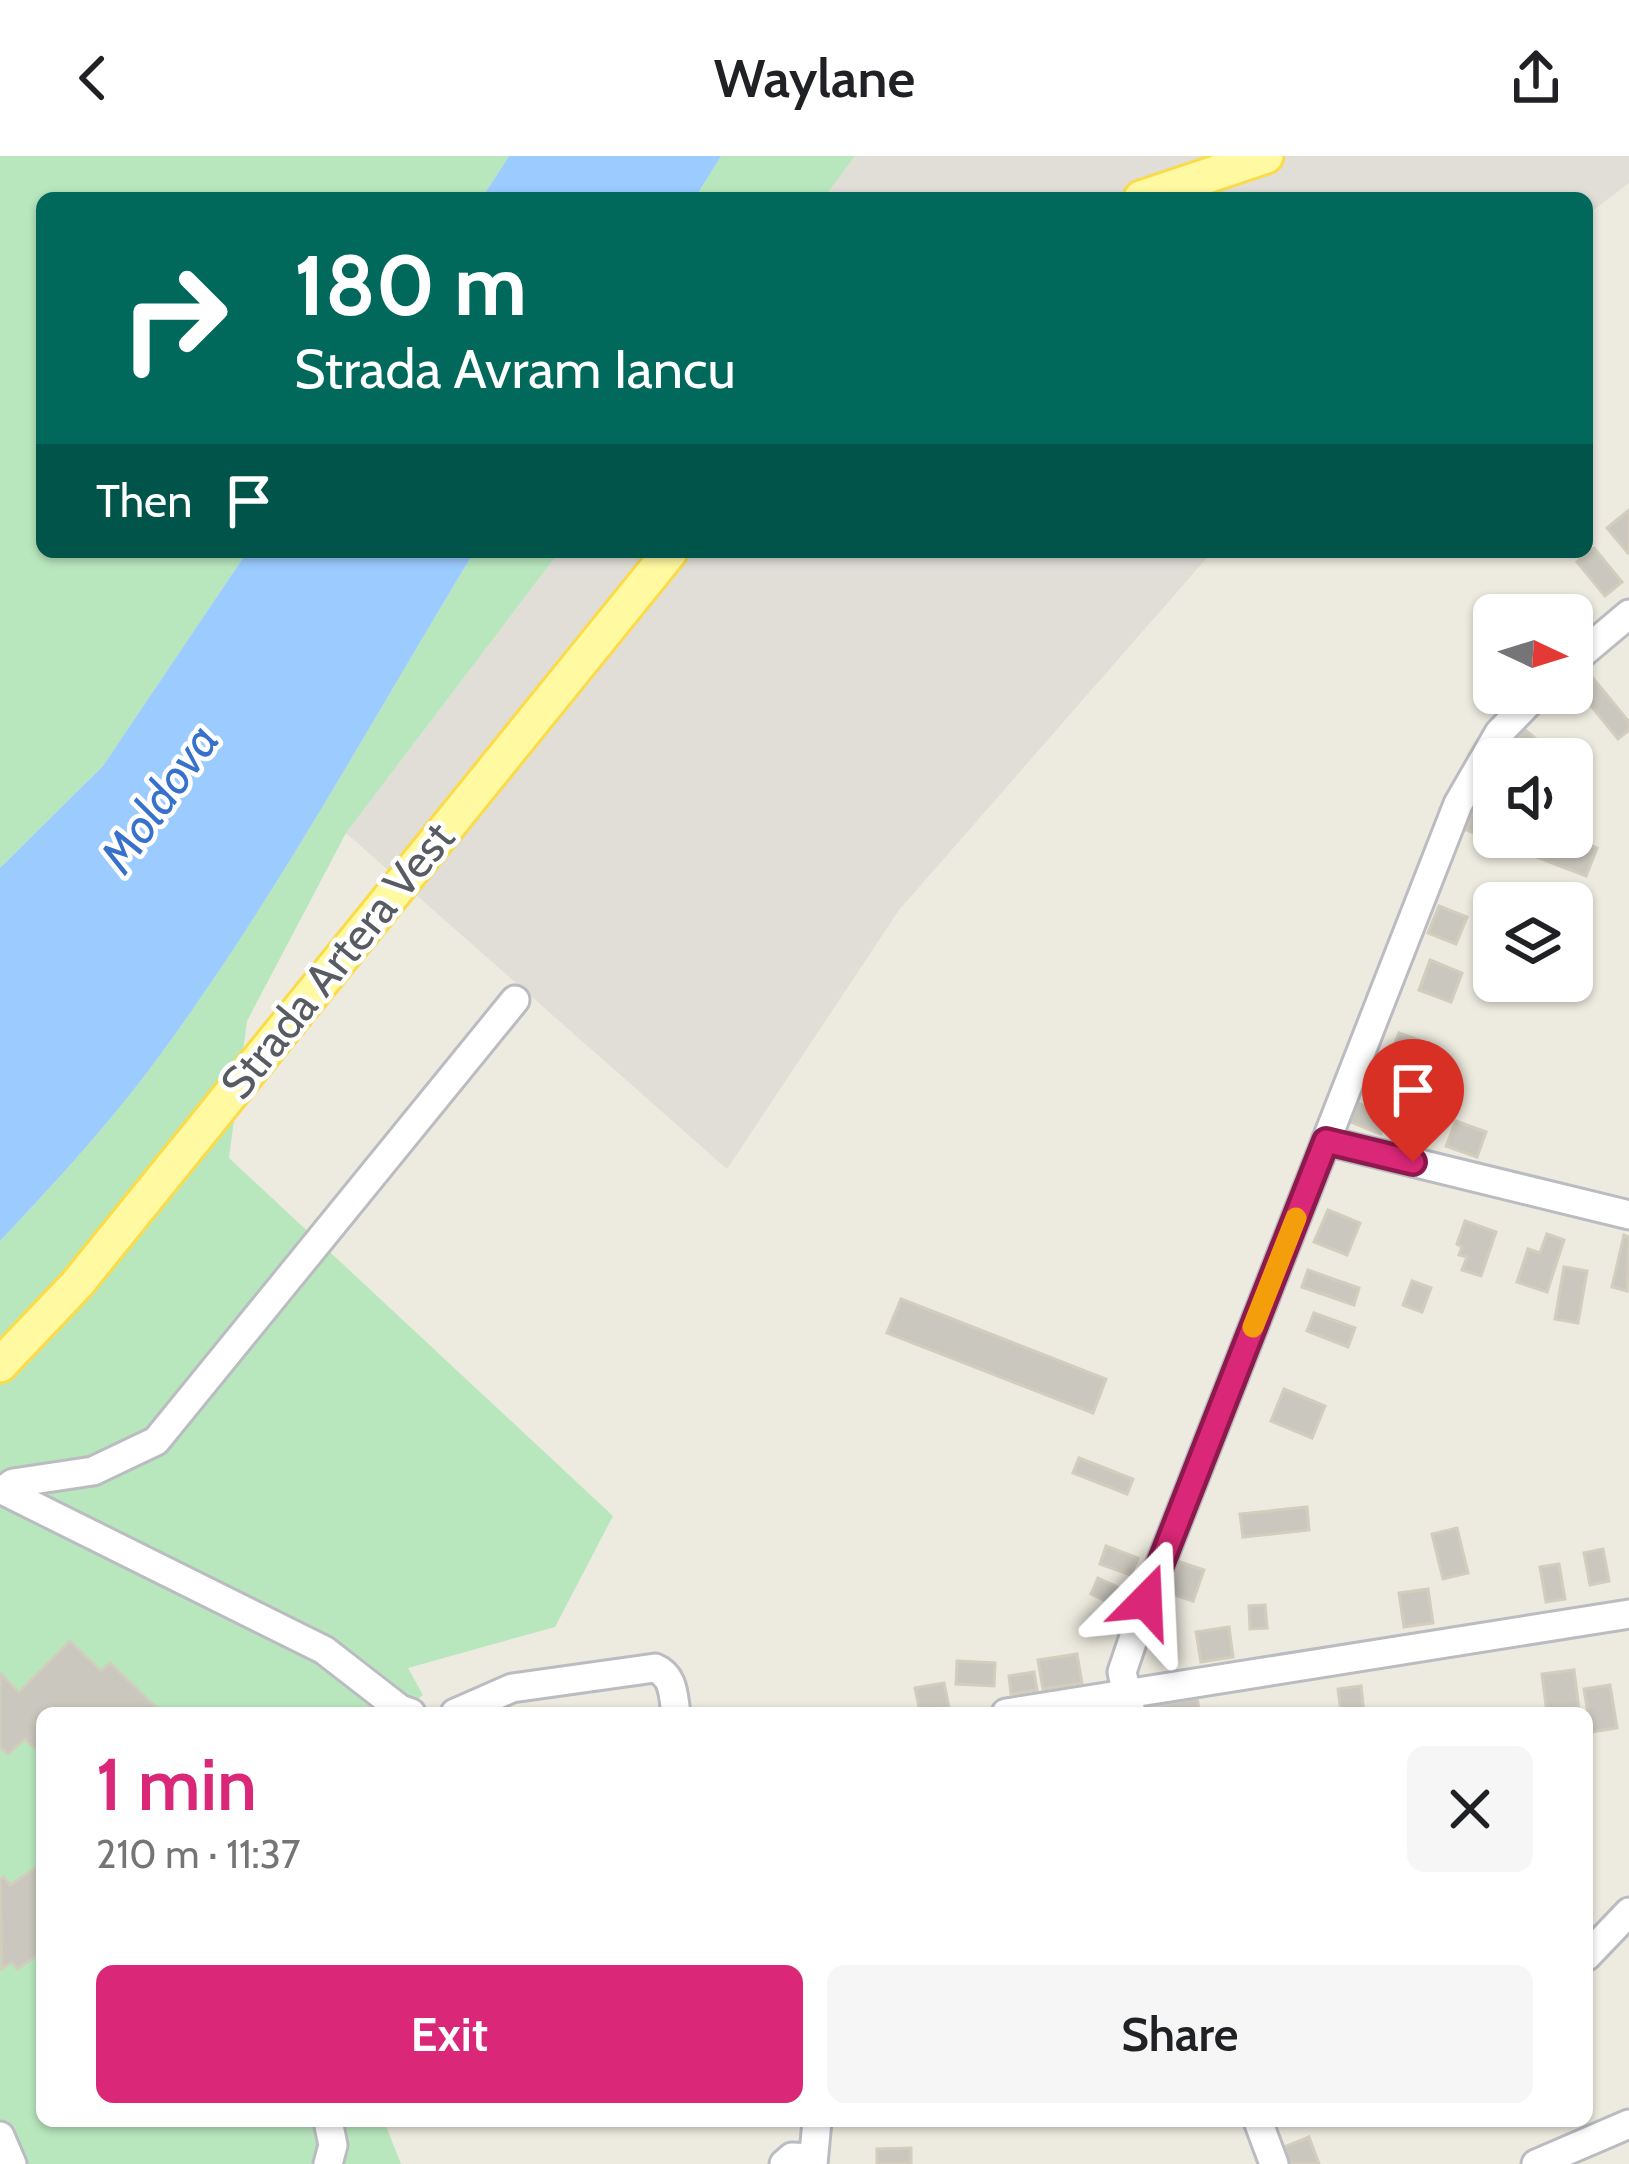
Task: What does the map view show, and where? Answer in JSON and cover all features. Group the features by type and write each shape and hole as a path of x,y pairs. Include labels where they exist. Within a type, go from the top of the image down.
{"main road":[{"path":"1159,192 1266,156"},
{"name":"Strada Artera Vest","path":"0,1365 76,1284 665,558"}],"street":[{"path":"1593,644 1629,614"},
{"path":"1129,1703 1122,1672 1146,1601 1458,804 1499,733 1518,714"},
{"path":"2,1490 13,1483 93,1471 156,1441 515,1000"},
{"path":"1326,1141 1629,1215"},
{"path":"2,1490 324,1650 401,1707"},
{"path":"1080,1707 1129,1703 1629,1614"},
{"path":"469,1707 512,1688 655,1668 666,1672 675,1707"},
{"path":"1593,1950 1629,1912"},
{"path":"1536,2164 1629,2124"},
{"path":"328,2164 333,2146 329,2127"},
{"path":"784,2164 792,2157 813,2161 816,2127"},
{"path":"1260,2127 1274,2164"},
{"path":"0,2136 12,2164"}],"shaded area":[{"path":"855,156 1629,156 1629,183 1593,210 1593,192 828,192"},
{"path":"554,558 1207,558 899,910 727,1169 346,833"}],"green space":[{"path":"0,156 509,156 486,192 36,192 36,558 243,558 103,766 0,868"},
{"path":"721,156 855,156 828,192 699,192"},
{"path":"470,558 554,558 346,833 247,1021 229,1158 613,1516 555,1627 408,1668 423,1695 408,1707 36,1707 36,2127 386,2127 401,2164 0,2164 0,1241 119,1109 199,1001 281,875"}],"water":[{"path":"509,156 721,156 699,192 486,192"},
{"name":"Moldova","path":"243,558 470,558 281,875 199,1001 119,1109 0,1241 0,868 103,766"}],"building":[{"path":"1629,510 1629,552 1628,553 1607,528"},
{"path":"1593,549 1622,582 1605,596 1577,562 1593,558"},
{"path":"1593,678 1629,722 1629,730 1618,739 1593,708"},
{"path":"1593,846 1597,848 1586,876 1539,858 1593,858"},
{"path":"1439,906 1467,917 1456,944 1428,933"},
{"path":"1430,960 1462,973 1451,1002 1419,990"},
{"path":"1399,1033 1438,1047 1428,1073 1389,1058"},
{"path":"1355,1102 1388,1115 1381,1134 1348,1121"},
{"path":"1456,1121 1486,1132 1477,1157 1446,1146"},
{"path":"1328,1210 1360,1223 1347,1255 1314,1242"},
{"path":"1465,1221 1496,1232 1481,1276 1462,1270 1467,1257 1459,1255 1462,1247 1457,1244"},
{"path":"1547,1234 1564,1240 1547,1292 1517,1282 1528,1249 1540,1253"},
{"path":"1624,1235 1629,1237 1627,1291 1612,1287"},
{"path":"1564,1267 1587,1271 1578,1323 1555,1319"},
{"path":"1308,1270 1359,1288 1354,1305 1302,1287"},
{"path":"1412,1281 1431,1288 1422,1312 1403,1305"},
{"path":"901,1299 1106,1379 1093,1413 887,1333"},
{"path":"1314,1313 1355,1328 1348,1347 1307,1331"},
{"path":"1284,1389 1325,1406 1312,1438 1271,1421"},
{"path":"1079,1458 1133,1479 1127,1494 1073,1473"},
{"path":"1307,1507 1309,1530 1243,1537 1240,1514"},
{"path":"1457,1528 1468,1573 1443,1579 1432,1534"},
{"path":"1106,1546 1138,1558 1131,1575 1100,1564"},
{"path":"1603,1549 1609,1581 1590,1585 1584,1553"},
{"path":"1180,1562 1204,1570 1193,1601 1169,1593"},
{"path":"1559,1564 1565,1599 1546,1602 1540,1567"},
{"path":"1098,1578 1124,1590 1117,1606 1091,1594"},
{"path":"1428,1589 1433,1623 1404,1627 1399,1593"},
{"path":"1265,1605 1267,1628 1250,1629 1249,1606"},
{"path":"1229,1627 1233,1657 1201,1662 1196,1632"},
{"path":"70,1641 101,1671 110,1663 156,1707 36,1707 36,1749 25,1739 8,1754 0,1747 0,1673 19,1692"},
{"path":"1077,1654 1082,1683 1043,1689 1038,1660"},
{"path":"957,1661 995,1663 994,1686 956,1684"},
{"path":"1574,1670 1579,1707 1546,1707 1542,1674"},
{"path":"1034,1672 1037,1690 1011,1694 1009,1676"},
{"path":"944,1683 949,1707 919,1707 915,1688"},
{"path":"1610,1685 1617,1728 1593,1732 1593,1707 1587,1707 1584,1689"},
{"path":"1361,1686 1363,1707 1340,1707 1338,1689"},
{"path":"1197,1698 1199,1707 1149,1707"},
{"path":"36,1868 36,1956 17,1969 12,1962 2,1969 0,1880 4,1877 10,1885"},
{"path":"1309,2137 1319,2164 1290,2164 1284,2147"},
{"path":"911,2148 911,2164 877,2164 877,2149"}],"slow traffic":[{"path":"1253,1327 1296,1218"}],"route":[{"path":"1146,1601 1326,1141 1413,1162"}]}
